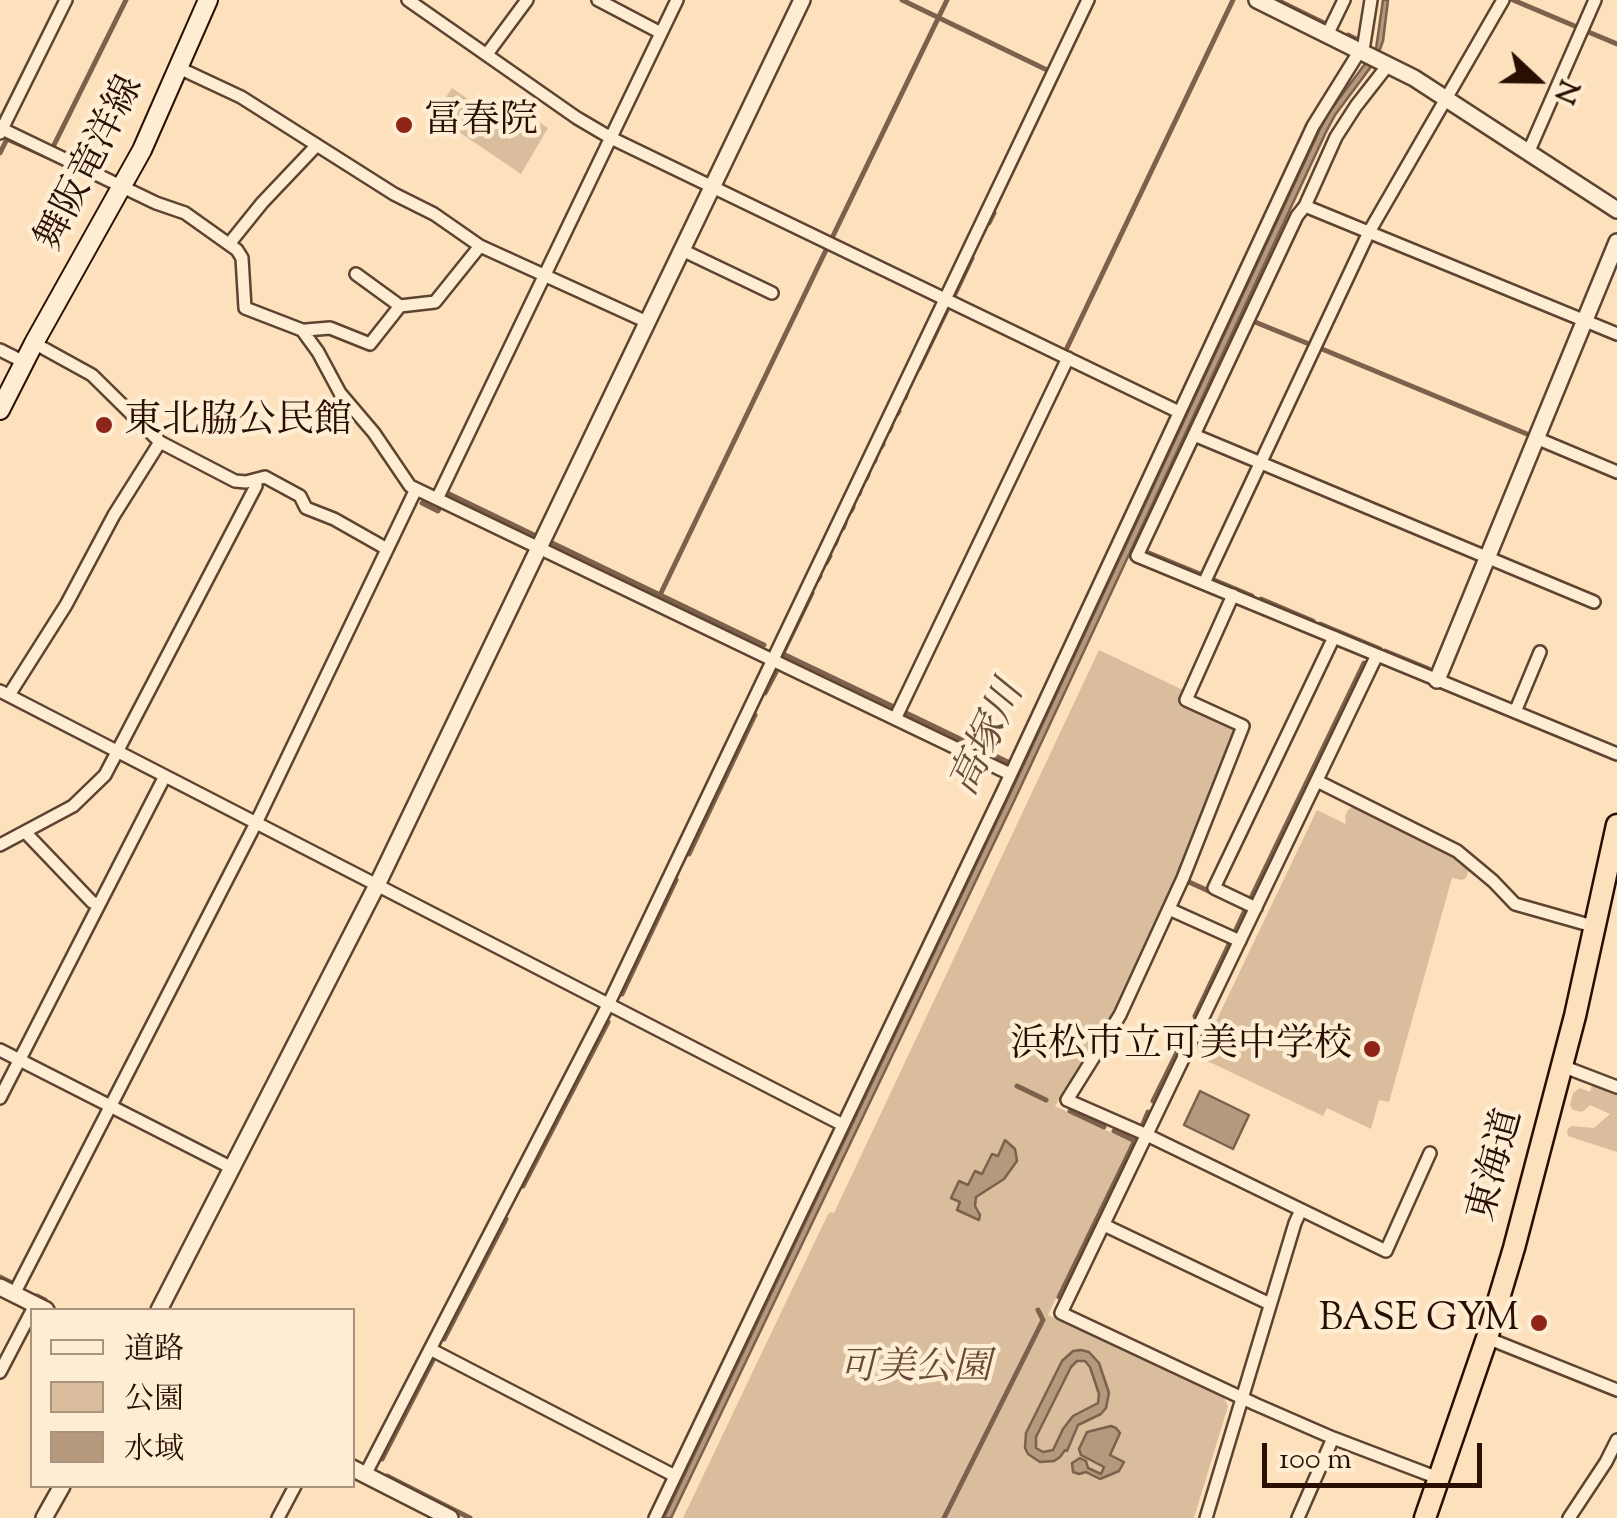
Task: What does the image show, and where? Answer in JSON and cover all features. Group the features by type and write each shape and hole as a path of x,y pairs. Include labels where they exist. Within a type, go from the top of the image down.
{"highway":[{"name":"東海道","path":"1424,1518 1514,1248 1614,860 1617,825"}],"main road":[{"name":"舞阪竜洋線","path":"0,410 154,125 208,0"}],"street":[{"path":"66,0 0,130 185,213 241,253 245,308 304,332 340,393 374,433 410,486 1010,774"},
{"path":"408,0 611,138 1179,412"},
{"path":"488,54 527,0"},
{"path":"598,0 661,33"},
{"path":"437,500 677,0"},
{"path":"160,1308 377,885 802,0"},
{"path":"450,1518 359,1471 430,1349 608,1004 1088,0"},
{"path":"1257,0 1446,99 1617,210"},
{"path":"1328,35 1344,0"},
{"path":"654,1518 1314,126 1362,52 1371,0"},
{"path":"1204,583 1370,232 1503,0"},
{"path":"1528,152 1595,0"},
{"path":"1385,64 1346,122 1297,216 1137,556 1617,754"},
{"path":"178,68 241,97 480,246 647,322"},
{"path":"228,244 317,145"},
{"path":"1305,206 1617,334"},
{"path":"1437,680 1617,242"},
{"path":"356,274 400,306 435,302 480,246"},
{"path":"682,250 772,293"},
{"path":"304,332 330,328 370,344 400,306"},
{"path":"34,343 92,376 160,442 235,481 264,477 300,496 306,508 387,549"},
{"path":"0,350 24,362"},
{"path":"895,719 1068,358"},
{"path":"1194,435 1594,602"},
{"path":"1536,438 1617,472"},
{"path":"160,442 66,605 4,693 843,1125"},
{"path":"0,845 62,812 105,775 256,486 254,480"},
{"path":"40,1308 7,1290 110,1106 256,823 416,489"},
{"path":"1233,595 1186,700 1243,726 1169,909 1120,1016 1067,1100 1386,1251 1430,1153"},
{"path":"1256,908 1214,888 1334,637"},
{"path":"1516,712 1540,652"},
{"path":"1377,654 1061,1314 1333,1438 1438,1478"},
{"path":"0,1098 165,776"},
{"path":"1317,781 1457,851 1515,904 1596,928"},
{"path":"25,832 99,906"},
{"path":"1169,909 1240,941"},
{"path":"0,1050 232,1168"},
{"path":"1562,1066 1617,1087"},
{"path":"1206,1518 1301,1210"},
{"path":"1104,1224 1270,1304"},
{"path":"0,1372 30,1324"},
{"path":"1486,1338 1617,1390"},
{"path":"430,1349 675,1476"},
{"path":"1298,1518 1333,1438"},
{"path":"1569,1518 1617,1440"},
{"path":"44,1518 61,1488"},
{"path":"278,1518 293,1488"}],"green space":[{"path":"452,88 478,106 536,127 539,122 548,128 521,174 434,115"},
{"name":"可美公園","path":"1099,650 1183,690 1179,704 1235,729 1177,875 1114,1012 1055,1106 1131,1142 1048,1315 1224,1398 1228,1406 1194,1518 683,1518 828,1214 834,1213"},
{"path":"1353,807 1454,855 1469,870 1462,880 1452,878 1389,1102 1379,1100 1371,1129 1327,1108 1323,1116 1199,1057 1317,810 1346,824 1345,816"},
{"path":"1593,1082 1617,1093 1617,1152 1568,1136 1571,1126 1594,1128 1610,1114 1590,1105 1582,1112 1570,1105 1573,1093 1580,1088 1590,1092"}],"water":[{"path":"1383,0 1388,0 1383,41 1376,60 1326,132 1015,799 671,1518 664,1518 1009,796 1320,129 1376,49"},
{"path":"1200,1091 1249,1115 1233,1149 1184,1125"},
{"path":"1005,1140 1015,1149 1017,1161 1004,1179 976,1197 979,1220 957,1210 960,1202 951,1198 959,1181 968,1185 975,1171 982,1174 992,1154 998,1156"},
{"path":"1073,1351 1089,1352 1099,1363 1109,1393 1106,1408 1078,1425 1067,1451 1060,1457 1040,1462 1025,1448 1026,1433 1062,1361","holes":["1077,1361 1085,1361 1099,1394 1098,1403 1073,1416 1053,1450 1043,1452 1036,1448 1036,1437 1071,1367"]},
{"path":"1111,1426 1120,1433 1110,1455 1124,1462 1119,1471 1100,1479 1086,1472 1073,1472 1072,1463 1080,1458 1088,1468 1101,1474 1104,1467 1081,1455 1079,1449 1087,1432"}],"waterway":[{"path":"52,149 126,0"},
{"path":"902,0 1047,70"},
{"path":"832,238 947,0"},
{"path":"1066,350 1233,0"},
{"path":"1277,0 1326,24"},
{"path":"1513,0 1577,27"},
{"path":"1586,31 1617,44"},
{"path":"1348,35 1358,40"},
{"path":"0,153 7,139 48,157"},
{"path":"989,223 994,213"},
{"path":"660,595 827,248"},
{"path":"955,294 972,258"},
{"path":"919,368 947,310"},
{"path":"1255,322 1309,344"},
{"path":"1322,349 1527,434"},
{"path":"905,398 907,392"},
{"path":"889,431 891,427"},
{"path":"866,479 868,475"},
{"path":"446,495 536,536"},
{"path":"422,503 439,509"},
{"path":"851,511 853,507"},
{"path":"843,528 845,523"},
{"path":"835,544 837,539"},
{"path":"550,542 764,645"},
{"path":"1149,553 1200,574"},
{"path":"826,563 830,556"},
{"path":"1214,580 1252,596"},
{"path":"783,653 812,593"},
{"path":"1261,599 1313,621"},
{"path":"1320,624 1380,649"},
{"path":"1385,651 1429,669"},
{"path":"781,653 896,708"},
{"path":"1250,900 1364,663"},
{"path":"765,693 776,672"},
{"name":"高塚川","path":"904,712 1010,763"},
{"path":"689,854 755,715"},
{"path":"622,994 676,880"},
{"path":"1189,882 1213,893"},
{"path":"1234,934 1246,908"},
{"path":"1195,1016 1231,940"},
{"path":"523,1186 608,1022"},
{"path":"1153,1101 1187,1032"},
{"path":"1017,1086 1046,1100"},
{"path":"1070,1111 1104,1127"},
{"path":"1143,1124 1148,1112"},
{"path":"1114,1131 1135,1141"},
{"path":"1059,1297 1135,1140"},
{"path":"444,1339 506,1219"},
{"path":"0,1277 14,1284"},
{"path":"37,1296 45,1300"},
{"path":"944,1518 1043,1320 1038,1310"},
{"path":"382,1459 433,1360"},
{"path":"387,1476 470,1518"}],"place":[{"name":"冨春院","path":"404,125"},
{"name":"東北脇公民館","path":"104,425"},
{"name":"浜松市立可美中学校","path":"1372,1049"},
{"name":"BASE GYM","path":"1539,1323"}]}
